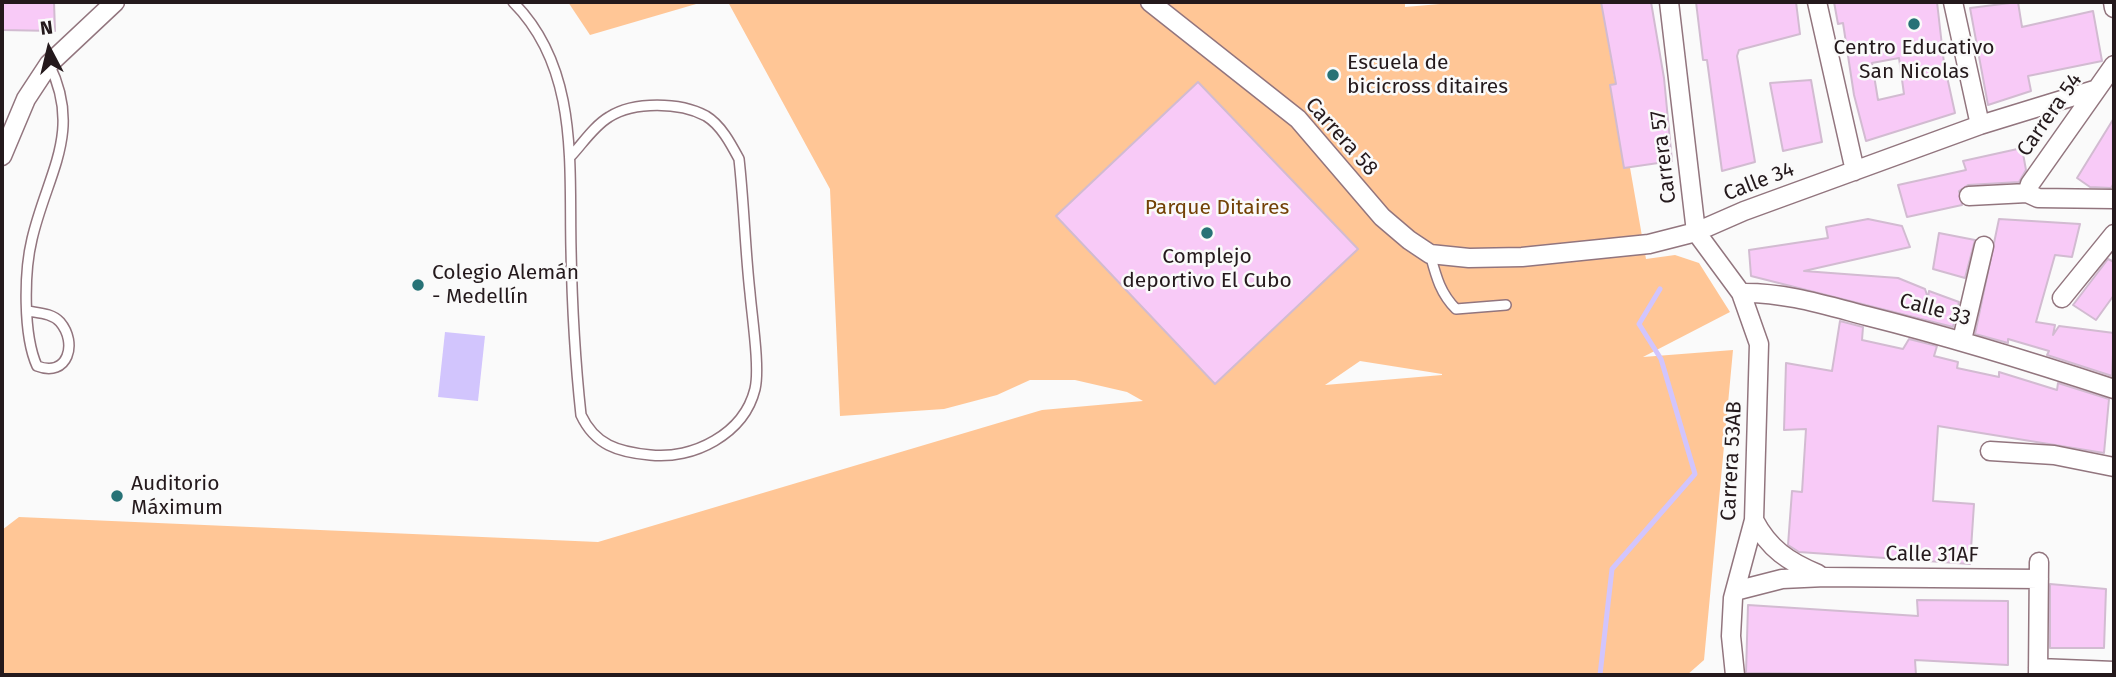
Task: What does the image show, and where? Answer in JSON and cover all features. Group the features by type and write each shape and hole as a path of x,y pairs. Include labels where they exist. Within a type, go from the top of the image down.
{"street":[{"path":"2,156 26,99 49,64 115,2"},
{"name":"Carrera 58","path":"1150,2 1298,119 1382,217 1430,254"},
{"name":"Carrera 57","path":"1669,2 1696,232 1741,293"},
{"path":"1817,2 1855,171"},
{"path":"1953,2 1980,125"},
{"path":"2113,2 2114,8"},
{"name":"Carrera 54","path":"2027,193 2030,184 2114,65"},
{"name":"Calle 34","path":"1430,254 1469,258 1522,257 1649,244 1696,232 1744,211 1980,125 2094,90"},
{"path":"1969,196 2027,193 2038,198 2114,199"},
{"path":"2062,298 2112,241"},
{"path":"1962,340 1983,246"},
{"name":"Calle 33","path":"1741,293 1766,293 1962,340 2114,389"},
{"name":"Carrera 53AB","path":"1735,675 1731,636 1735,591 1754,520 1760,368 1754,327 1741,293"},
{"path":"1754,327 1766,293"},
{"path":"1990,451 2054,455 2114,467"},
{"name":"Calle 31AF","path":"1754,520 1775,551 1797,566 1825,577"},
{"name":"Calle 31AF","path":"1735,591 1782,579 2039,571 2038,672"},
{"path":"2038,672 2114,671"}],"lane":[{"path":"513,2 551,56 565,107 571,156 571,250 581,415 590,433 630,453 663,457 694,452 728,433 755,389 753,329 739,159 727,136 706,116 675,106 635,109 611,116 571,156"},
{"path":"28,311 48,314 60,321 70,350 68,360 60,366 45,369 37,366 28,311 31,241 61,153 64,122 61,88 49,64"},
{"path":"1430,254 1439,286 1445,298 1456,309 1506,305"}],"green space":[{"path":"568,2 703,2 590,35"},
{"name":"Parque Ditaires","path":"728,2 1405,2 1405,7 1463,2 1601,2 1646,259 1675,255 1699,263 1730,312 1643,357 1733,350 1704,660 1687,675 2,675 2,530 19,517 598,542 1042,410 1143,401 1127,392 1075,380 1030,380 997,395 944,409 840,416 830,189","holes":["1360,361 1442,375 1325,385"]}],"shaded area":[{"path":"445,332 485,336 478,401 438,397"}],"building":[{"path":"2,2 54,2 55,31 2,30"},
{"path":"1601,2 1651,2 1664,78 1672,161 1624,168 1610,85 1616,84"},
{"path":"1696,2 1796,2 1800,34 1739,50 1737,56 1755,162 1722,171 1707,60 1703,60"},
{"path":"1834,2 1937,2 1944,63 1955,113 1866,141 1854,95 1843,23 1838,24","holes":["1899,58 1904,94 1878,100 1872,63"]},
{"path":"2018,2 2022,27 2093,11 2102,61 2028,76 2031,91 1988,105 1970,8"},
{"path":"1811,80 1822,142 1783,151 1770,83"},
{"name":"Complejo deportivo El Cubo","path":"1198,82 1358,249 1215,384 1056,216"},
{"path":"2114,118 2114,183 2111,188 2090,187 2077,178"},
{"path":"2022,148 2026,170 2019,182 1968,185 1959,191 1962,205 1907,217 1898,185 1966,170 1963,161"},
{"path":"1868,219 1902,226 1910,247 1804,271 1898,278 1925,289 1928,298 1929,291 1959,302 1953,327 1751,276 1749,250 1828,238 1826,227"},
{"path":"1999,219 2080,224 2072,257 2055,255 2036,322 2055,325 2053,335 2059,326 2114,333 2112,376 2047,355 2049,351 2008,339 2008,343 1975,334"},
{"path":"1939,233 1975,240 1965,278 1933,269"},
{"path":"2108,259 2114,262 2114,295 2096,320 2073,305"},
{"path":"1840,321 1863,327 1862,340 1903,349 1909,339 1937,346 1934,356 1958,362 1957,368 1999,377 1999,372 2057,390 2058,383 2109,399 2104,453 1938,426 1933,501 1974,504 1970,564 1799,552 1788,545 1792,491 1802,492 1806,429 1784,430 1786,363 1832,371"},
{"path":"2050,584 2106,589 2104,648 2050,648"},
{"path":"1917,600 2008,601 2008,665 1915,660 1916,675 1746,673 1748,605 1918,616"}],"waterway":[{"path":"1600,675 1612,569 1695,474 1661,359 1639,324 1660,289"}],"place":[{"name":"Centro Educativo San Nicolas","path":"1914,24"},
{"name":"Escuela de bicicross ditaires","path":"1333,75"},
{"name":"Complejo deportivo El Cubo","path":"1207,233"},
{"name":"Colegio Alemán - Medellín","path":"418,285"},
{"name":"Auditorio Máximum","path":"117,496"}]}
